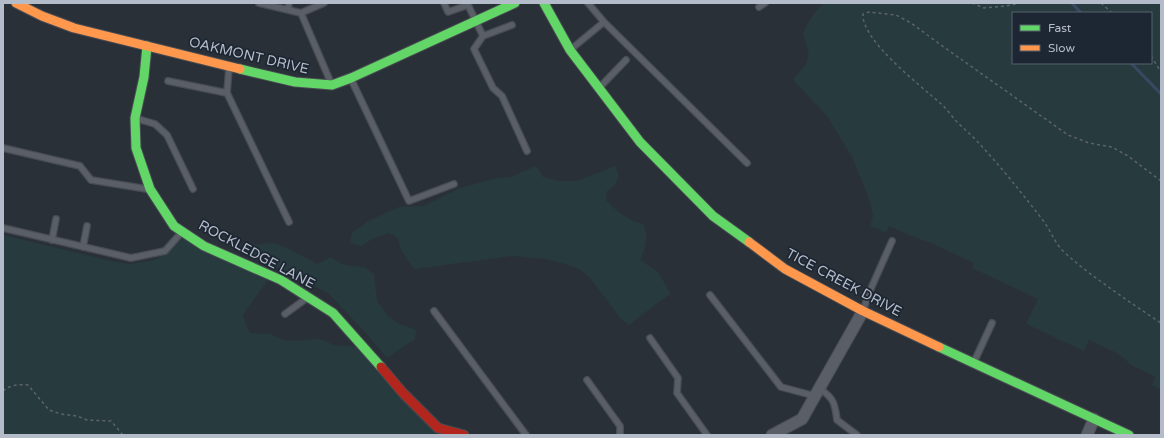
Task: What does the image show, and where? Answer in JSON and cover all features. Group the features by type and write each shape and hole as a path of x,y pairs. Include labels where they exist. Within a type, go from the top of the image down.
{"street":[{"name":"OAKMONT DRIVE","path":"16,3 42,16 74,28 296,82 332,85 351,78 515,3"},
{"name":"TICE CREEK DRIVE","path":"544,3 570,50 640,142 713,216 785,269 863,311 1129,435"},
{"name":"ROCKLEDGE LANE","path":"147,46 144,77 135,118 136,148 150,189 174,226 204,246 281,280 333,313 362,344 403,393 438,428 464,435"},
{"path":"772,435 802,419 863,311"},
{"path":"1087,435 1094,419"}],"lane":[{"path":"259,3 301,13 324,3"},
{"path":"288,10 289,3"},
{"path":"444,3 448,12 470,4 475,20 483,36"},
{"path":"588,3 604,22 747,163"},
{"path":"759,7 765,3"},
{"path":"301,13 332,85"},
{"path":"570,50 604,22"},
{"path":"512,25 483,36 474,49 493,88 502,96 527,151"},
{"path":"599,88 626,60"},
{"path":"229,66 227,93 289,222"},
{"path":"351,78 409,201 454,184"},
{"path":"168,81 227,93"},
{"path":"135,118 155,124 167,135 193,189"},
{"path":"3,148 80,166 91,180 150,189"},
{"path":"52,240 56,219"},
{"path":"83,247 87,226"},
{"path":"3,228 131,258 165,251 182,232"},
{"path":"863,311 869,292 892,241"},
{"path":"710,295 781,387 830,395 836,410 837,420 857,435"},
{"path":"285,314 308,298"},
{"path":"434,311 526,435"},
{"path":"974,362 992,323"},
{"path":"650,338 678,378 677,393 707,435"},
{"path":"587,380 620,426 620,435"}],"path":[{"path":"972,3 984,8 1020,3"},
{"path":"1101,3 1111,12"},
{"path":"1161,181 1128,156 1112,147 1089,143 1068,135 952,54 911,22 896,14 869,12 863,14 863,20 866,28 878,44 898,67 942,105 973,137 1045,222 1055,242 1064,252 1106,285 1161,322"},
{"path":"1152,58 1161,72"},
{"path":"3,391 6,388 19,384 28,385 49,410 61,414 77,416 87,420 111,421 123,435"}],"green space":[{"path":"824,3 1161,3 1161,390 1152,385 1156,377 1133,366 1117,353 1089,340 1084,351 1026,324 1038,299 972,268 974,263 931,243 889,226 886,233 870,226 873,216 869,198 852,157 827,116 795,82 794,78 806,64 808,52 803,34 817,10"},
{"path":"536,166 543,177 559,181 577,181 615,166 619,175 615,185 607,191 606,200 623,215 644,225 646,243 640,260 658,272 671,294 629,325 622,320 590,278 581,270 566,264 546,259 512,256 414,269 401,250 398,238 389,233 374,238 361,246 350,243 352,232 363,226 366,222 399,207 424,206 460,188 493,179 511,177"},
{"path":"3,235 129,264 151,261 167,254 183,238 268,280 243,315 250,333 270,334 284,340 298,341 313,339 323,340 334,345 361,347 446,435 3,435"},
{"path":"273,243 287,248 317,264 331,257 342,264 364,267 374,274 377,301 388,316 400,324 416,330 415,339 387,358 329,294 284,270 256,260 244,253 250,245"}],"waterway":[{"path":"1072,3 1080,12"},
{"path":"1132,64 1161,94"}],"traffic: fast":[{"path":"240,69 295,82 332,85 351,78 515,3"},
{"path":"544,3 570,50 640,142 713,216 749,242"},
{"path":"147,46 144,77 135,118 136,148 150,189 174,226 204,246 281,280 333,313 381,367"},
{"path":"939,347 1129,435"}],"traffic: slow":[{"path":"16,3 42,16 74,28 240,69"},
{"path":"749,242 785,269 863,311 939,347"}],"traffic: jam":[{"path":"381,367 403,393 438,428 464,435"}]}
